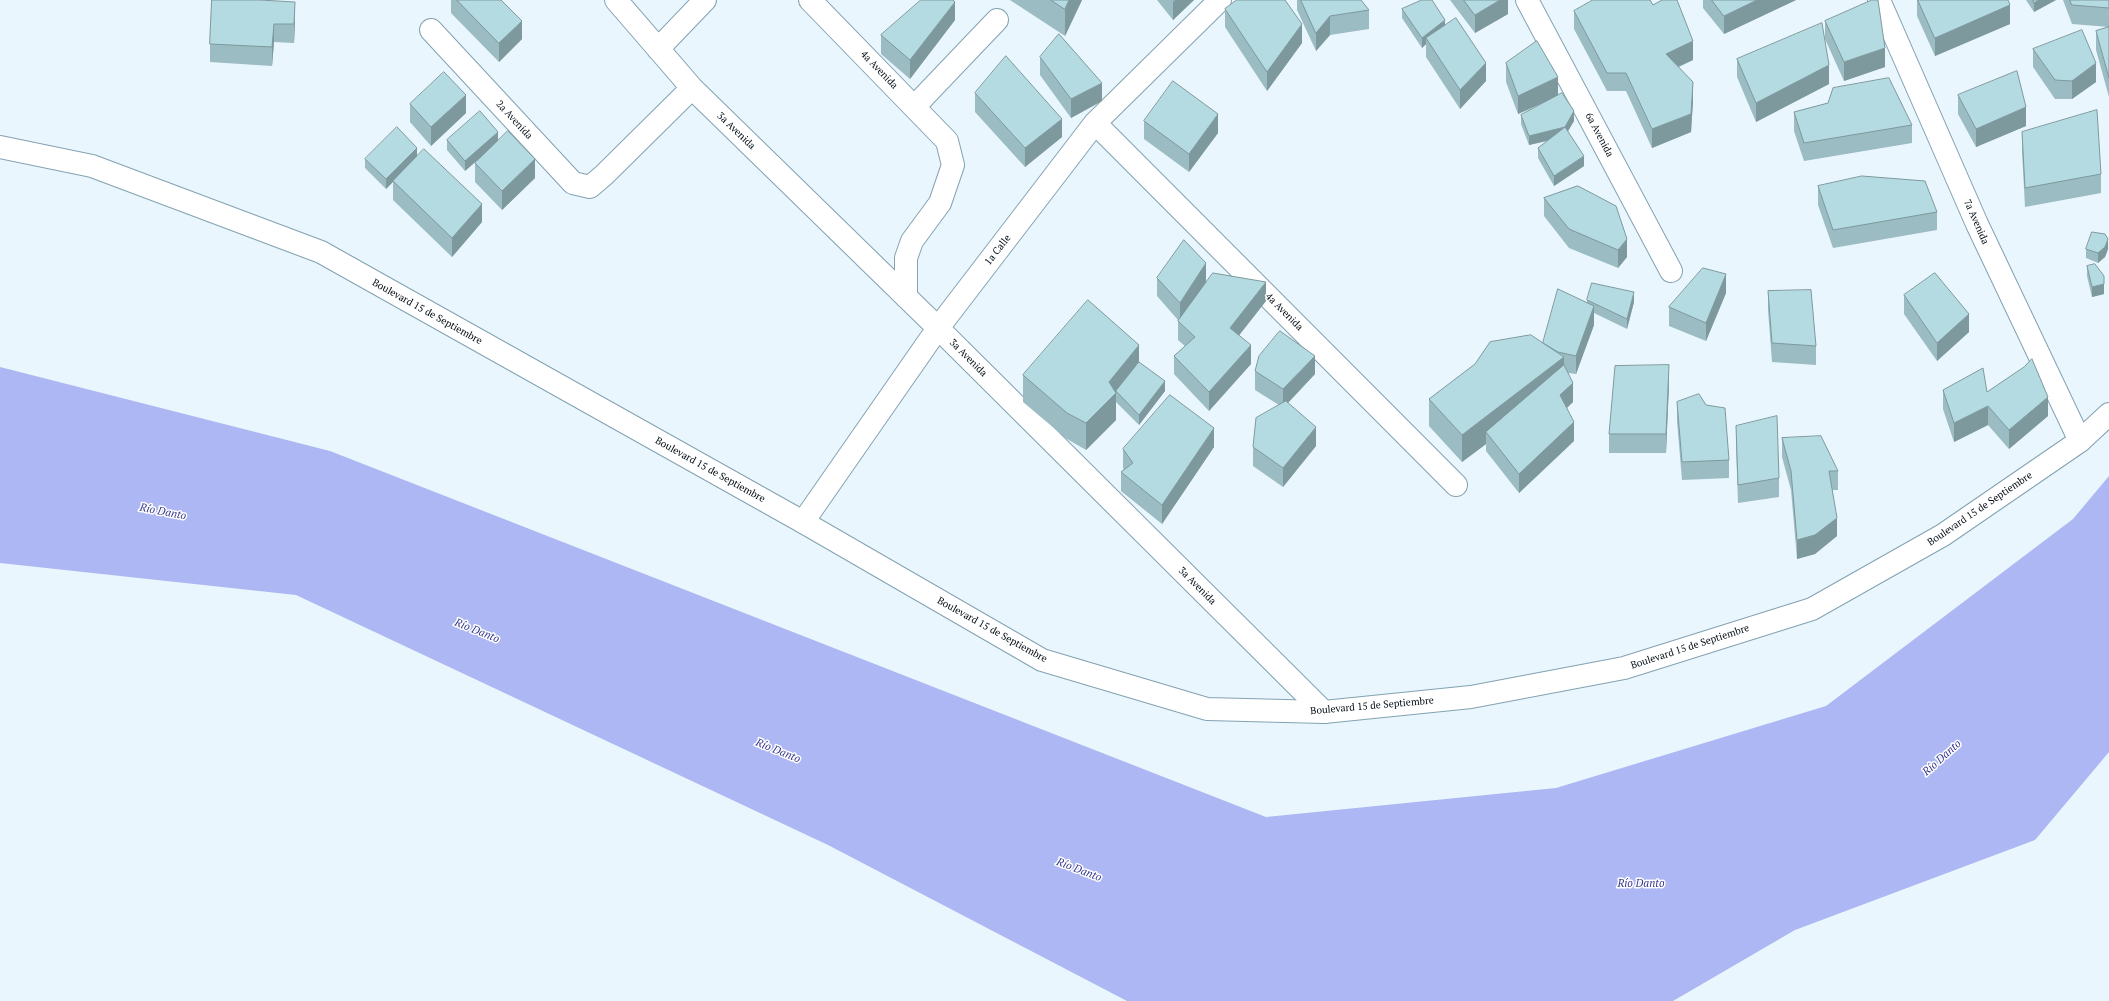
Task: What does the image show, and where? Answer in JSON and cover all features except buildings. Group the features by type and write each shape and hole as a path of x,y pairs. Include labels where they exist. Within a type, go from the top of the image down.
{"street":[{"name":"3a Avenida","path":"616,0 692,88 938,328 1324,712"},
{"path":"658,49 705,0"},
{"name":"4a Avenida","path":"810,0 947,141 953,165 940,203 912,241 906,258 906,297"},
{"name":"1a Calle","path":"803,522 938,328 1095,123 1220,0"},
{"name":"6a Avenida","path":"1527,0 1671,271"},
{"name":"7a Avenida","path":"1879,0 1977,224 2080,441"},
{"path":"914,107 997,20"},
{"name":"2a Avenida","path":"431,30 573,183 590,187 692,88"},
{"name":"4a Avenida","path":"1095,123 1456,485"},
{"name":"Boulevard 15 de Septiembre","path":"0,147 92,166 321,252 803,522 1042,660 1207,709 1324,712 1471,697 1624,668 1812,609 1943,535 2080,441 2109,414"}],"water":[{"name":"Río Danto","path":"0,367 330,451 1266,817 1556,788 1826,706 2073,519 2109,476 2109,752 2035,840 1795,930 1673,1001 1127,1001 828,845 296,595 0,563"}]}
